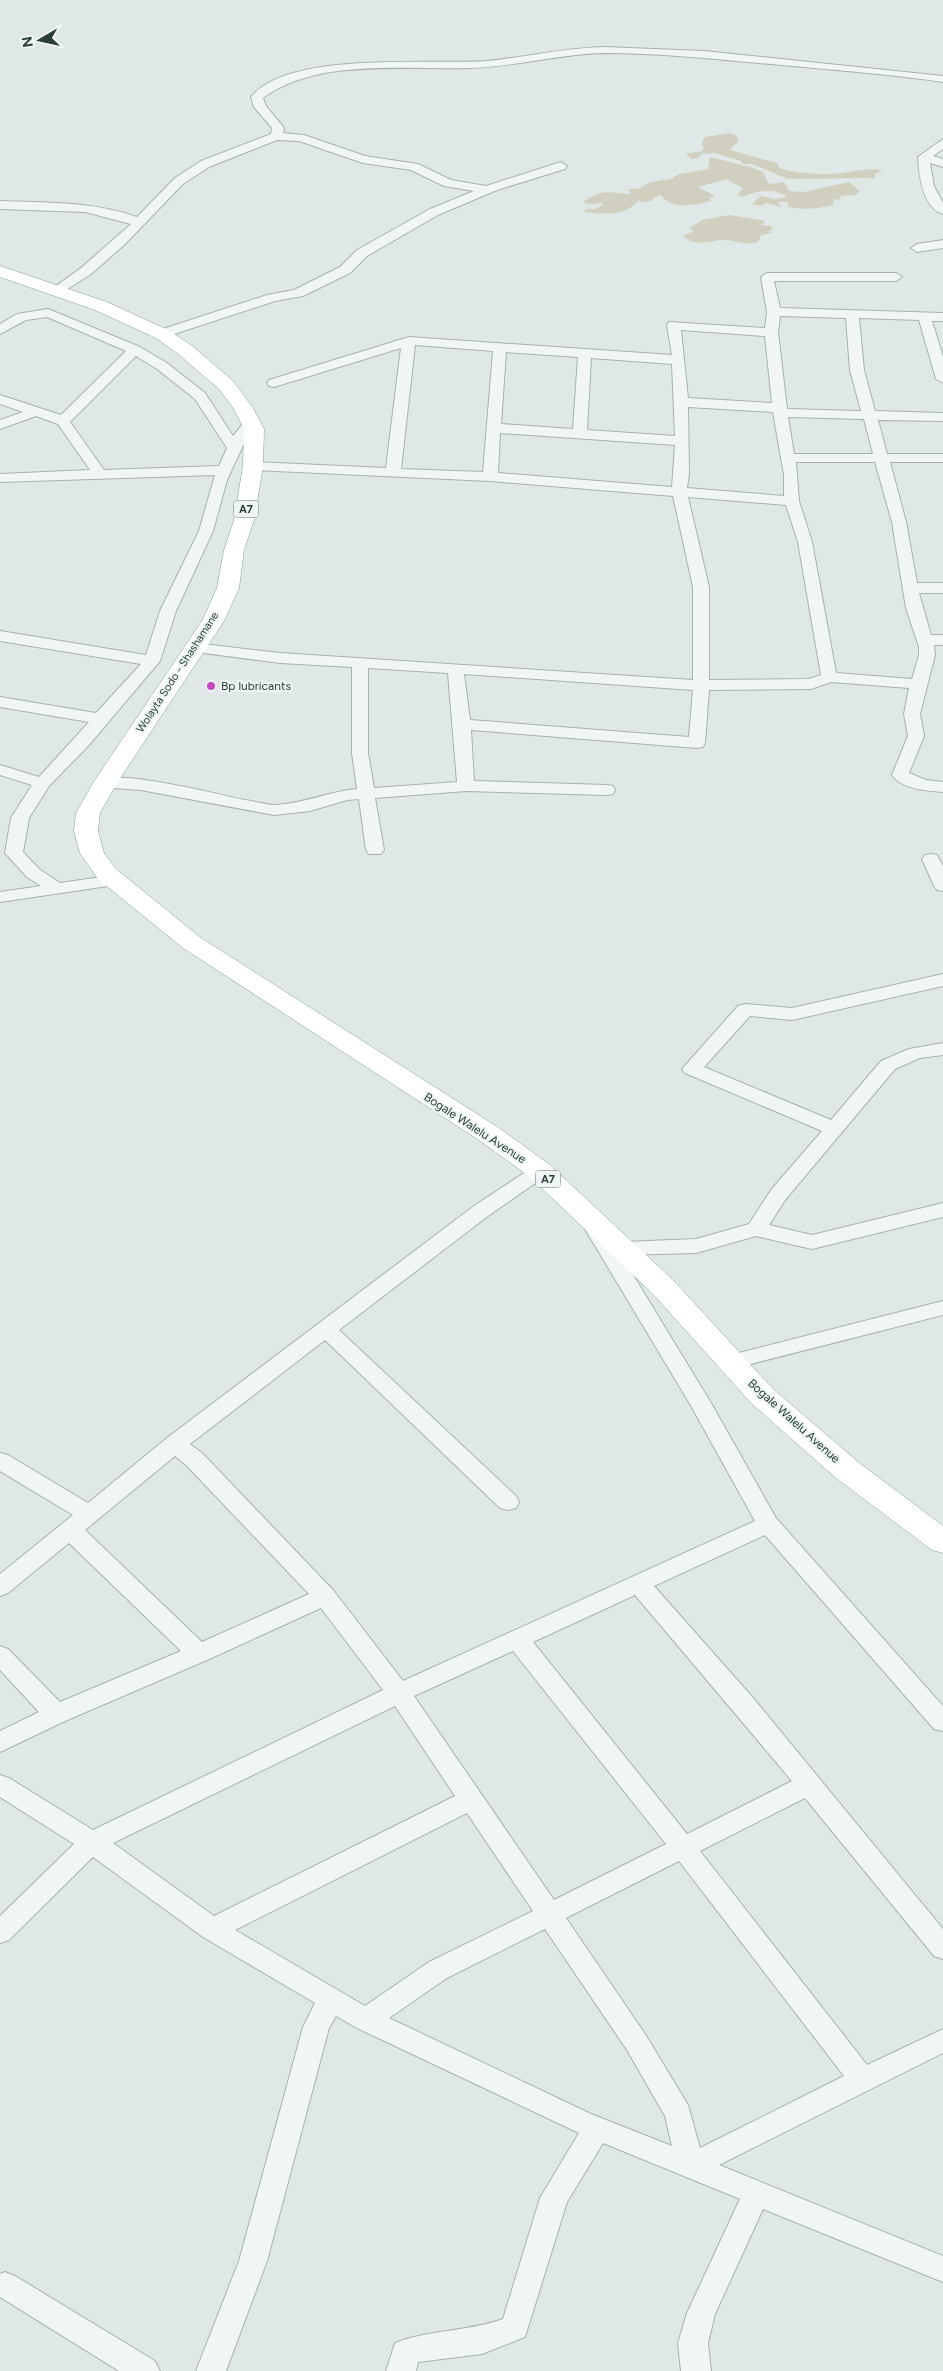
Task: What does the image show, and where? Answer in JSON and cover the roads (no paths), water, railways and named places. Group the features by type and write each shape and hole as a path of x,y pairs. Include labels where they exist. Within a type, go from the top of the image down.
{"highway":[{"name":"Wolayta Sodo - Shashamane","path":"0,271 101,306 162,334 191,354 226,384 254,430 253,466 244,520 234,550 228,588 213,621 105,782 88,813 86,831 105,869"},
{"name":"Bogale Walelu Avenue","path":"105,869 192,943 489,1134 540,1171 663,1287 762,1396 847,1470 943,1542"}],"street":[{"path":"276,136 278,128 257,102 257,97 265,87 290,78 350,68 505,63 581,51 605,50 735,58 943,79"},
{"path":"58,291 86,271 120,242 179,181 205,164 276,136 300,138 363,159 414,166 458,186 487,189"},
{"path":"924,157 943,143"},
{"path":"924,157 943,163"},
{"path":"924,157 925,176 931,197 943,210"},
{"path":"162,334 272,298 298,293 345,270 362,253 434,212 487,189 561,166"},
{"path":"119,215 142,203 161,199"},
{"path":"0,205 95,208 138,222"},
{"path":"917,248 943,244"},
{"path":"829,677 805,542 792,501 788,458 770,332 774,312 767,277 896,277"},
{"path":"774,312 943,317"},
{"path":"0,330 22,317 48,313 136,350 162,366 200,396 235,449"},
{"path":"852,314 857,370 868,416 899,522 914,608 925,640 927,655 918,684 912,714 916,736 900,775 923,785 943,787"},
{"path":"924,316 943,379"},
{"path":"462,724 697,743 701,686 701,587 679,491 682,473 681,402 679,360 674,325 770,332"},
{"path":"274,383 409,341 679,360"},
{"path":"393,471 409,341"},
{"path":"490,477 500,347"},
{"path":"63,421 136,350"},
{"path":"580,433 585,353"},
{"path":"0,399 63,421 100,474"},
{"path":"681,402 868,416 943,416"},
{"path":"0,425 37,411"},
{"path":"58,890 26,867 14,853 20,818 42,783 83,741 152,661 168,611 206,531 225,470 240,436 251,423"},
{"path":"494,428 682,441"},
{"path":"788,458 943,458"},
{"path":"253,466 490,477 792,501"},
{"path":"0,478 225,470"},
{"path":"910,588 943,588"},
{"path":"0,636 152,661"},
{"path":"925,640 943,640"},
{"path":"194,648 280,658 617,682 701,686 811,684 829,677 918,684"},
{"path":"360,663 360,753 375,850"},
{"path":"455,669 462,724 466,786"},
{"path":"0,702 100,719"},
{"path":"0,770 42,783"},
{"path":"105,782 141,785 274,810 310,806 346,795 466,786 607,790"},
{"path":"931,859 943,886"},
{"path":"0,862 26,867"},
{"path":"0,898 58,890 105,869"},
{"path":"834,1129 692,1069 744,1010 792,1014 943,980"},
{"path":"756,1229 778,1196 888,1065 916,1053 943,1049"},
{"path":"0,1586 175,1444 481,1211 540,1171"},
{"path":"624,1249 696,1246 756,1229 812,1242 943,1210"},
{"path":"586,1214 700,1404 768,1524 943,1722"},
{"path":"731,1362 943,1308"},
{"path":"327,1330 508,1502"},
{"path":"175,1444 194,1459 325,1596 399,1692 470,1800 636,2042 678,2113 690,2166"},
{"path":"0,1461 88,1514"},
{"path":"0,1932 92,1842 399,1692 768,1524"},
{"path":"69,1529 199,1654"},
{"path":"639,1584 745,1706 943,1948"},
{"path":"0,1742 56,1714 199,1654 325,1596"},
{"path":"517,1639 683,1847 862,2079"},
{"path":"0,1655 56,1714"},
{"path":"366,2020 438,1970 808,1784"},
{"path":"0,1785 92,1842 212,1929 366,2020 597,2128 943,2268"},
{"path":"212,1929 470,1800"},
{"path":"211,2371 253,2261 316,2027 331,1999"},
{"path":"690,2166 943,2040"},
{"path":"401,2371 405,2353 418,2348 482,2340 515,2328 554,2198 597,2128"},
{"path":"696,2371 693,2343 701,2313 757,2192"},
{"path":"4,2285 145,2371"}],"place":[{"name":"Bp lubricants","path":"211,686"}]}
